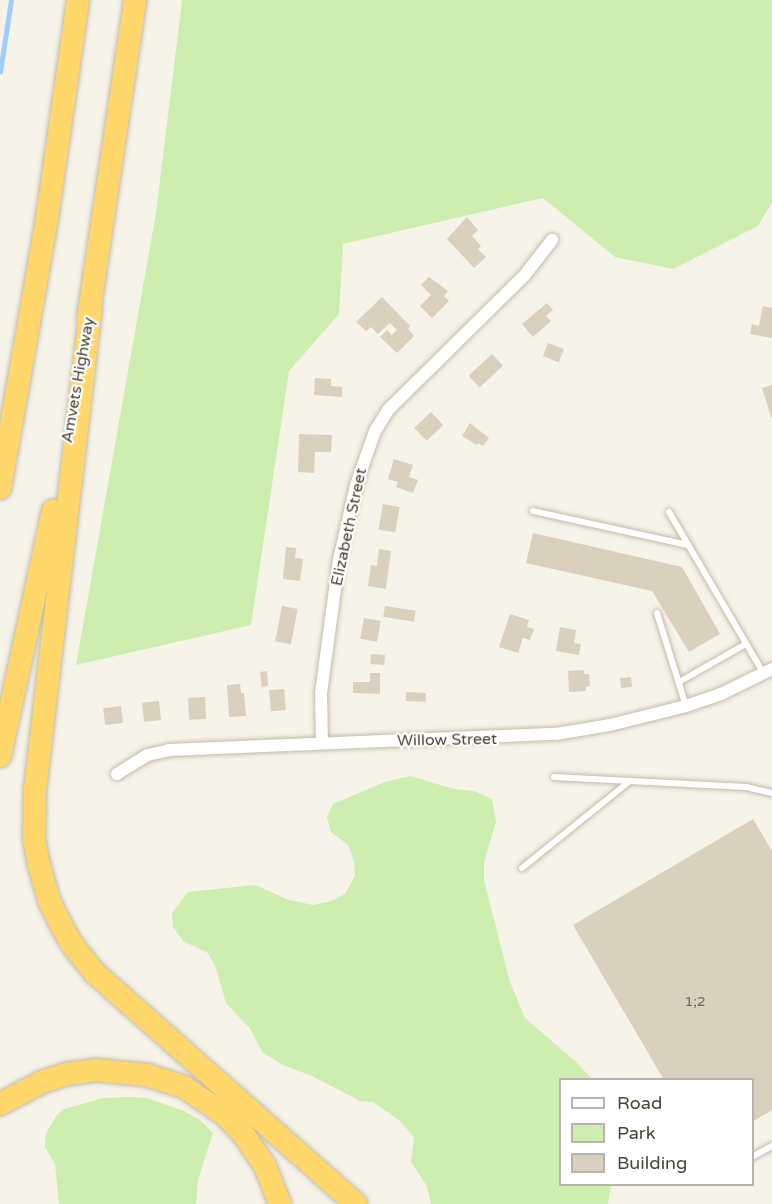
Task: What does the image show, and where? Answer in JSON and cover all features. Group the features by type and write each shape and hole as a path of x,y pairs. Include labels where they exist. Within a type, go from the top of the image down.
{"highway":[{"path":"0,488 45,229 78,0"},
{"name":"Amvets Highway","path":"0,756 47,546 91,306 135,0"},
{"path":"91,306 35,787 34,839 49,901 73,946 96,974 356,1204"},
{"path":"0,1104 42,1082 67,1074 95,1070 147,1075 184,1087 225,1115 244,1135 265,1166 279,1204"}],"street":[{"name":"Elizabeth Street","path":"322,743 321,693 339,560 352,501 375,431 395,402 524,276 552,240"},
{"name":"Willow Street","path":"117,774 148,755 169,750 532,736 610,725 686,706 721,694 768,671"}],"lane":[{"path":"533,511 688,545"},
{"path":"669,512 746,644 768,671"},
{"path":"657,613 686,706"},
{"path":"679,682 746,644"},
{"path":"554,777 746,787 772,793"},
{"path":"522,868 630,781"},
{"path":"754,1156 772,1146"}],"green space":[{"path":"182,0 772,0 772,202 758,226 673,269 615,257 543,198 343,244 339,314 289,371 251,625 76,665 156,213"},
{"path":"410,776 454,789 474,791 492,799 496,822 484,862 484,880 510,982 525,1018 591,1078 559,1078 559,1186 611,1186 608,1204 431,1204 427,1186 411,1162 414,1137 400,1121 373,1102 360,1101 312,1076 283,1065 262,1052 251,1030 226,1003 216,968 208,953 183,941 173,927 172,913 188,892 255,885 289,900 313,905 332,901 345,894 355,876 354,861 348,845 331,832 327,817 333,804 385,782"},
{"path":"103,1098 147,1098 184,1111 200,1120 213,1133 198,1180 196,1204 59,1204 55,1164 45,1147 46,1133 57,1115 64,1109"}],"building":[{"path":"467,217 478,230 472,236 481,246 478,249 486,257 474,268 447,239"},
{"path":"429,277 448,291 444,296 449,301 432,318 420,306 431,295 421,285"},
{"path":"382,297 410,326 408,329 414,336 397,353 380,337 387,330 392,335 397,330 390,323 378,334 371,327 366,331 356,322"},
{"path":"547,303 553,310 546,316 551,321 533,337 522,324"},
{"path":"763,306 772,308 772,338 750,334 752,324 759,326"},
{"path":"548,343 564,349 559,362 543,356"},
{"path":"492,354 503,366 480,388 469,376"},
{"path":"315,378 331,379 331,386 342,387 342,397 314,395"},
{"path":"772,385 772,417 771,417 762,388"},
{"path":"431,412 443,425 426,441 414,428"},
{"path":"470,423 489,438 483,446 462,436"},
{"path":"299,434 332,435 331,452 315,452 314,473 298,472"},
{"path":"394,459 413,465 409,477 418,480 413,493 396,487 398,482 388,479"},
{"path":"383,504 400,507 395,533 378,530"},
{"path":"533,533 682,567 720,634 689,652 652,591 526,563"},
{"path":"286,547 296,548 295,558 303,559 300,581 283,579"},
{"path":"379,549 391,551 386,589 368,586 371,565 377,566"},
{"path":"282,606 298,609 291,644 275,641"},
{"path":"385,606 416,611 414,622 383,617"},
{"path":"510,614 529,620 527,627 534,629 530,640 523,638 518,653 499,647"},
{"path":"364,618 381,621 377,642 360,639"},
{"path":"560,627 576,630 574,643 581,644 579,655 556,651"},
{"path":"371,654 385,655 384,665 370,664"},
{"path":"584,670 584,674 589,674 590,686 586,687 586,691 569,692 568,671"},
{"path":"267,671 268,686 262,687 260,672"},
{"path":"370,673 380,673 380,694 353,693 353,682 370,682"},
{"path":"631,677 632,687 621,688 620,678"},
{"path":"240,684 241,693 244,693 246,716 229,717 227,685"},
{"path":"284,689 286,710 271,711 269,690"},
{"path":"406,692 426,693 426,702 406,701"},
{"path":"205,697 206,719 189,720 188,698"},
{"path":"159,701 161,720 144,722 142,703"},
{"path":"121,706 123,723 105,725 103,708"},
{"path":"753,819 772,851 772,1110 754,1121 754,1078 663,1078 573,925"}],"waterway":[{"path":"0,72 11,0"}]}
